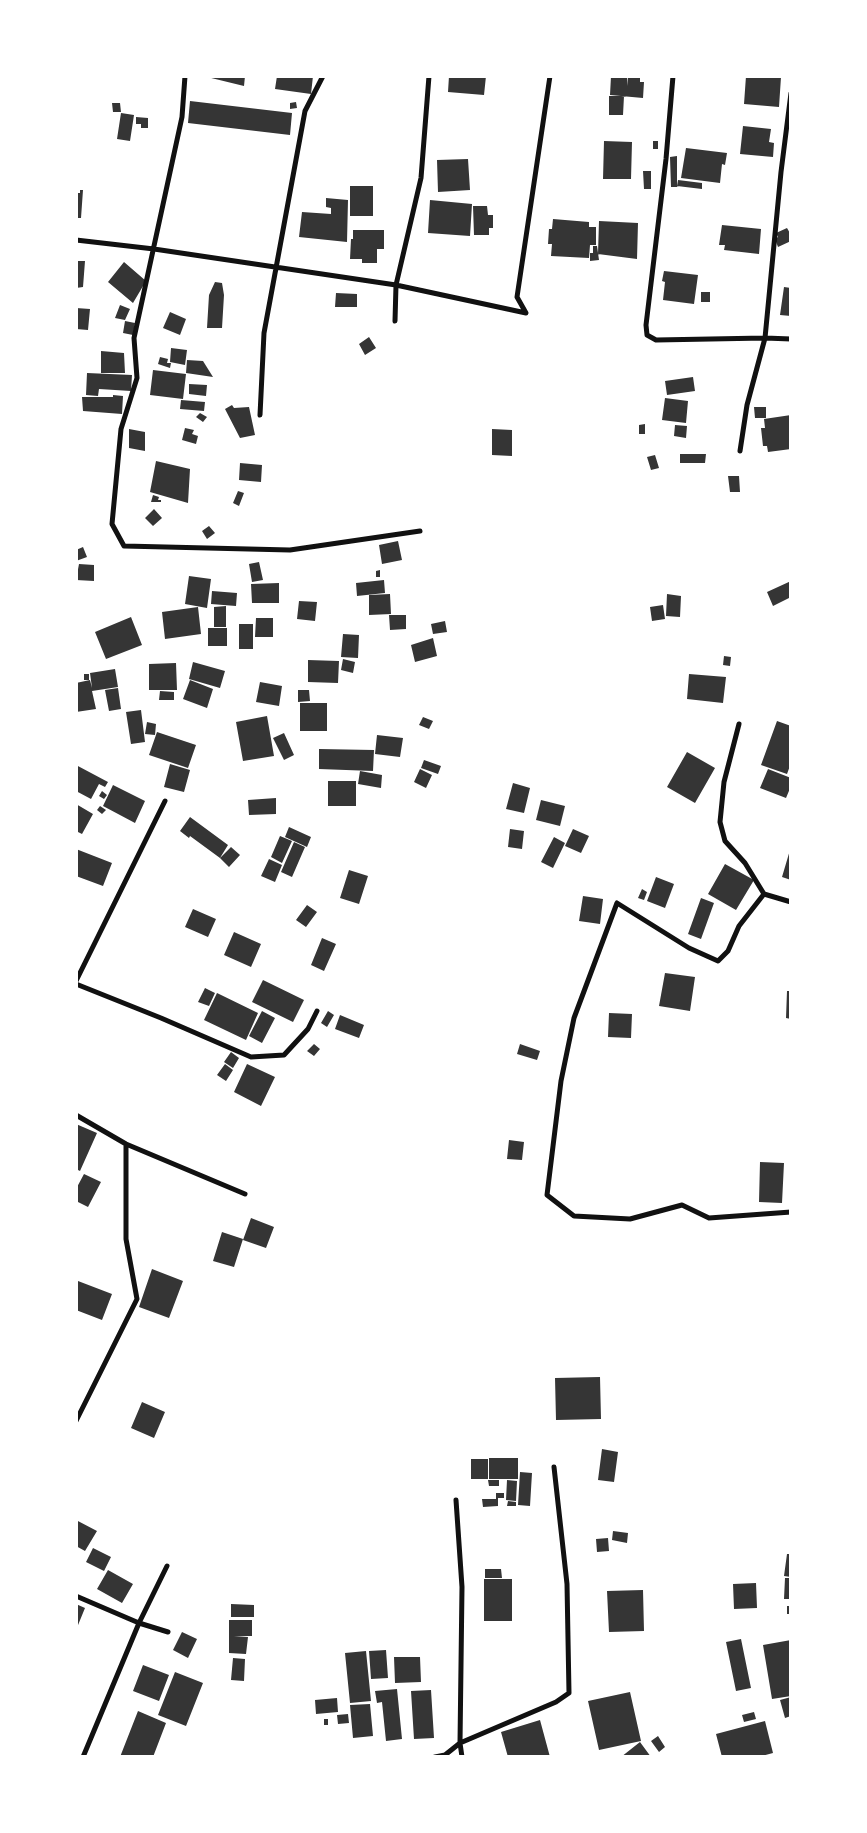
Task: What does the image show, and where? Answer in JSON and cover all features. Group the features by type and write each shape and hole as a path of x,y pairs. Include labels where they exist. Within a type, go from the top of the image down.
{"street":[{"path":"185,76 182,117 134,338 137,378 122,429 112,524 124,546 290,550 420,531"},
{"path":"260,415 264,333 276,267 305,111 323,76"},
{"path":"395,321 396,284 421,178 429,76"},
{"path":"76,240 154,249 396,284 526,313 517,298 550,76"},
{"path":"674,76 646,326 647,335 656,340 791,339"},
{"path":"740,451 747,405 765,338 780,172 791,93"},
{"path":"740,724 724,782 720,822 725,841 745,863 764,894 791,902"},
{"path":"166,801 76,982 251,1057 284,1055 308,1029 316,1011"},
{"path":"764,894 739,926 728,951 718,961 688,948 618,903 574,1018 561,1081 547,1195 574,1216 630,1219 682,1205 709,1218 791,1212"},
{"path":"76,1115 126,1144 245,1194"},
{"path":"76,1421 137,1299 126,1239 126,1144"},
{"path":"435,1757 445,1755 460,1743 556,1702 569,1693 567,1584 554,1467"},
{"path":"456,1500 462,1586 460,1743 462,1757"},
{"path":"82,1757 139,1623 167,1566"},
{"path":"76,1596 139,1623 168,1632"}],"building":[{"path":"203,76 245,76 244,86"},
{"path":"277,76 313,76 311,94 275,89"},
{"path":"449,76 486,76 484,95 448,92"},
{"path":"611,76 627,76 628,86 628,76 640,76 640,82 644,82 643,98 610,95"},
{"path":"746,76 781,77 779,107 744,104"},
{"path":"609,96 624,96 623,115 609,115"},
{"path":"190,101 292,113 290,135 188,123"},
{"path":"296,102 297,108 290,109 290,103"},
{"path":"112,103 120,103 121,112 113,112"},
{"path":"121,113 134,115 130,141 117,139"},
{"path":"136,117 148,118 148,128 141,128 141,124 136,124"},
{"path":"743,126 771,129 769,142 774,143 773,157 740,154"},
{"path":"604,141 632,142 631,179 603,179"},
{"path":"653,141 658,141 658,149 653,149"},
{"path":"686,148 727,153 725,165 722,164 720,183 681,178"},
{"path":"677,156 677,187 671,187 670,157"},
{"path":"468,159 470,190 438,192 437,160"},
{"path":"643,171 651,171 651,189 644,189"},
{"path":"678,180 702,183 702,189 677,186"},
{"path":"350,186 373,186 373,216 350,216"},
{"path":"80,190 83,190 81,218 76,218 76,193 80,193"},
{"path":"326,198 348,200 347,242 299,237 302,212 331,214 331,208 326,207"},
{"path":"430,200 472,204 470,236 428,233"},
{"path":"473,206 487,206 488,215 493,215 493,228 489,228 489,235 474,235"},
{"path":"553,219 589,222 589,227 596,227 596,245 590,245 589,258 551,256 552,244 548,244 549,229 552,229"},
{"path":"599,221 638,223 637,259 598,254"},
{"path":"722,225 761,229 759,254 724,250 725,245 719,245"},
{"path":"787,228 791,235 791,241 778,247 775,239 778,237 776,233"},
{"path":"353,230 384,230 384,249 377,249 377,263 362,263 362,259 350,259"},
{"path":"593,246 597,246 599,260 590,261 590,253 593,253"},
{"path":"76,256 78,256 78,261 85,261 83,287 76,288"},
{"path":"124,262 146,281 133,303 108,282"},
{"path":"664,271 698,275 694,304 663,300 665,282 662,281"},
{"path":"215,282 222,283 224,295 222,328 207,328 209,295"},
{"path":"784,287 791,288 791,316 780,315"},
{"path":"701,292 710,292 710,302 701,302"},
{"path":"336,293 357,294 357,307 335,307"},
{"path":"120,305 130,309 125,320 115,318"},
{"path":"76,308 90,309 88,330 76,329"},
{"path":"170,312 186,319 180,335 163,328"},
{"path":"125,321 135,323 133,335 123,333"},
{"path":"369,337 376,348 365,355 359,344"},
{"path":"171,348 187,350 185,365 170,362"},
{"path":"101,351 124,353 125,373 101,373"},
{"path":"160,357 168,359 167,363 171,363 170,368 158,364"},
{"path":"187,360 203,361 213,377 186,373"},
{"path":"153,370 186,374 183,399 150,395"},
{"path":"87,373 132,375 131,391 99,389 98,396 86,395"},
{"path":"693,377 695,391 667,395 665,381"},
{"path":"189,384 207,385 206,396 189,394"},
{"path":"113,395 123,396 122,414 83,411 82,397 113,397"},
{"path":"665,398 688,401 686,423 662,420"},
{"path":"181,400 205,402 204,411 180,409"},
{"path":"232,405 234,408 249,407 255,435 240,438 225,409"},
{"path":"754,407 766,407 766,418 755,418"},
{"path":"200,413 207,417 203,422 196,417"},
{"path":"791,415 791,449 768,452 767,446 763,446 761,428 765,428 764,419"},
{"path":"645,424 645,434 639,434 639,425"},
{"path":"675,425 687,426 686,438 674,436"},
{"path":"185,428 194,430 192,434 198,436 196,444 182,440"},
{"path":"129,429 145,432 145,451 129,448"},
{"path":"492,429 512,430 512,456 492,455"},
{"path":"680,454 706,454 705,463 680,463"},
{"path":"655,455 659,468 651,470 647,457"},
{"path":"156,461 190,469 188,503 150,492"},
{"path":"240,463 262,465 261,482 239,480"},
{"path":"728,476 739,476 740,492 730,492"},
{"path":"238,491 244,493 239,506 233,503"},
{"path":"153,495 159,497 158,500 161,500 161,502 151,502"},
{"path":"154,509 162,518 153,526 145,518"},
{"path":"209,526 215,533 207,539 202,531"},
{"path":"398,541 402,560 382,564 379,545"},
{"path":"83,547 87,557 76,561 76,550"},
{"path":"259,562 263,580 252,582 249,564"},
{"path":"79,564 94,565 94,581 76,580"},
{"path":"380,570 380,577 376,577 376,571"},
{"path":"189,576 211,579 207,608 185,604"},
{"path":"384,580 385,593 357,596 356,583"},
{"path":"791,581 791,597 773,606 767,592"},
{"path":"279,583 279,603 252,603 251,584"},
{"path":"212,591 237,593 236,606 211,604"},
{"path":"390,594 391,614 369,615 369,595"},
{"path":"667,594 681,596 680,617 666,616"},
{"path":"299,601 317,602 315,621 297,619"},
{"path":"663,605 665,619 652,621 650,607"},
{"path":"226,606 226,627 214,627 214,607"},
{"path":"198,607 201,634 165,639 162,612"},
{"path":"389,615 406,615 406,629 390,630"},
{"path":"131,617 142,645 106,659 95,632"},
{"path":"256,618 273,618 273,637 255,637"},
{"path":"445,621 447,632 433,634 431,624"},
{"path":"239,624 253,624 253,649 239,649"},
{"path":"208,628 227,628 227,646 208,646"},
{"path":"343,634 359,635 358,658 341,657"},
{"path":"433,638 437,656 415,662 411,645"},
{"path":"724,656 731,657 730,666 723,665"},
{"path":"343,659 355,662 353,673 341,670"},
{"path":"308,660 339,661 338,683 308,682"},
{"path":"193,662 225,671 220,688 189,679"},
{"path":"176,663 177,690 149,690 149,664"},
{"path":"115,669 118,687 92,691 96,709 76,712 76,683 90,680 92,688 90,673"},
{"path":"84,674 89,674 89,680 84,680"},
{"path":"689,674 726,677 723,703 687,699"},
{"path":"190,680 213,689 207,708 183,699"},
{"path":"260,682 282,686 279,706 256,702"},
{"path":"118,688 121,709 109,711 105,690"},
{"path":"298,690 309,690 310,701 298,702"},
{"path":"160,691 174,692 174,700 159,700"},
{"path":"300,703 327,703 327,731 300,731"},
{"path":"141,710 145,742 131,744 126,712"},
{"path":"267,716 274,756 243,761 236,722"},
{"path":"423,717 433,721 429,729 419,725"},
{"path":"777,721 791,726 791,763 787,774 761,765"},
{"path":"147,722 156,724 155,735 145,734"},
{"path":"157,732 196,745 188,768 149,755"},
{"path":"284,733 294,755 284,760 273,738"},
{"path":"377,735 403,738 400,757 375,754"},
{"path":"319,749 374,750 373,771 319,769"},
{"path":"687,752 715,768 695,803 667,787"},
{"path":"424,760 441,766 438,774 421,768"},
{"path":"170,764 190,770 184,792 164,787"},
{"path":"76,765 108,782 105,787 99,784 91,799 76,791"},
{"path":"420,769 432,775 426,788 414,782"},
{"path":"768,769 791,778 791,786 786,798 760,788"},
{"path":"360,771 382,775 381,788 358,784"},
{"path":"328,781 356,781 356,806 328,806"},
{"path":"513,783 530,788 524,813 506,809"},
{"path":"113,785 145,801 135,823 103,806"},
{"path":"102,791 107,795 104,799 99,796"},
{"path":"276,798 276,814 249,815 248,800"},
{"path":"541,800 565,806 560,826 536,820"},
{"path":"76,804 93,814 82,834 76,831"},
{"path":"100,806 106,810 102,814 97,810"},
{"path":"190,817 228,845 220,858 180,831"},
{"path":"289,827 311,837 307,847 285,837"},
{"path":"510,829 524,831 522,849 508,847"},
{"path":"573,829 589,836 581,853 565,846"},
{"path":"280,836 292,841 282,863 271,857"},
{"path":"554,837 565,843 553,868 541,862"},
{"path":"294,842 305,847 292,877 281,872"},
{"path":"231,847 240,855 229,867 220,858"},
{"path":"76,849 112,863 103,886 76,876"},
{"path":"791,850 791,880 782,877"},
{"path":"269,859 282,865 275,882 261,876"},
{"path":"725,864 754,880 736,910 708,894"},
{"path":"349,870 368,876 359,904 340,898"},
{"path":"656,877 674,884 665,908 647,901"},
{"path":"642,889 647,892 644,900 638,898"},
{"path":"583,896 603,899 600,924 579,921"},
{"path":"701,898 714,903 701,939 688,934"},
{"path":"307,905 317,912 306,927 296,920"},
{"path":"193,909 216,919 208,937 185,927"},
{"path":"234,932 261,944 251,967 224,955"},
{"path":"322,938 336,944 324,971 311,965"},
{"path":"789,953 791,953 791,967 789,967"},
{"path":"665,973 695,977 690,1011 659,1006"},
{"path":"263,980 304,1000 293,1022 252,1002"},
{"path":"205,988 215,993 209,1006 198,1002"},
{"path":"787,991 791,991 791,1019 786,1018"},
{"path":"217,993 258,1013 246,1040 204,1020"},
{"path":"262,1011 275,1018 262,1043 249,1036"},
{"path":"328,1011 334,1015 327,1027 321,1023"},
{"path":"609,1013 632,1014 631,1038 608,1037"},
{"path":"340,1015 364,1025 359,1038 335,1029"},
{"path":"314,1044 320,1049 314,1056 307,1051"},
{"path":"520,1044 540,1051 537,1060 517,1054"},
{"path":"231,1052 239,1058 233,1068 224,1062"},
{"path":"225,1064 233,1070 226,1081 217,1075"},
{"path":"247,1064 275,1077 261,1106 234,1092"},
{"path":"76,1124 97,1133 80,1171 76,1169"},
{"path":"509,1140 524,1142 522,1160 507,1159"},
{"path":"760,1162 784,1163 782,1203 759,1202"},
{"path":"84,1174 101,1182 88,1207 76,1201 76,1189"},
{"path":"251,1218 274,1227 266,1248 243,1240"},
{"path":"222,1232 243,1239 234,1267 213,1261"},
{"path":"152,1269 183,1281 169,1318 139,1307"},
{"path":"78,1281 112,1294 102,1320 76,1310 76,1285"},
{"path":"600,1377 601,1419 556,1420 555,1378"},
{"path":"142,1402 165,1412 154,1438 131,1428"},
{"path":"602,1449 618,1452 614,1482 598,1480"},
{"path":"489,1458 518,1458 518,1479 489,1479"},
{"path":"471,1459 488,1459 488,1479 471,1479"},
{"path":"520,1472 532,1473 530,1506 518,1505"},
{"path":"488,1480 499,1480 499,1486 489,1486"},
{"path":"507,1480 517,1481 516,1501 506,1500"},
{"path":"496,1493 504,1493 504,1498 498,1498 498,1506 483,1507 482,1499 496,1499"},
{"path":"508,1501 516,1502 516,1506 507,1506"},
{"path":"76,1520 97,1531 85,1551 76,1546"},
{"path":"613,1531 628,1533 627,1543 612,1540"},
{"path":"608,1538 609,1551 597,1552 596,1539"},
{"path":"93,1548 111,1557 104,1571 86,1562"},
{"path":"787,1554 791,1554 791,1577 784,1576"},
{"path":"485,1569 501,1569 502,1578 485,1578"},
{"path":"108,1570 133,1584 122,1603 97,1589"},
{"path":"785,1578 791,1578 791,1599 784,1599"},
{"path":"484,1579 512,1579 512,1621 484,1621"},
{"path":"756,1583 757,1608 734,1609 733,1584"},
{"path":"643,1590 644,1631 609,1632 607,1591"},
{"path":"76,1604 85,1608 76,1630"},
{"path":"231,1604 254,1605 254,1617 231,1617"},
{"path":"787,1606 791,1606 791,1614 787,1614"},
{"path":"229,1620 252,1620 252,1636 234,1636 248,1637 246,1654 229,1653"},
{"path":"182,1632 197,1639 188,1658 173,1650"},
{"path":"741,1639 751,1688 736,1691 726,1642"},
{"path":"791,1640 791,1696 772,1699 763,1645"},
{"path":"386,1650 388,1678 371,1679 369,1651"},
{"path":"366,1651 371,1701 350,1703 345,1653"},
{"path":"394,1657 420,1657 421,1682 395,1683"},
{"path":"233,1658 245,1659 244,1681 231,1680"},
{"path":"143,1665 169,1675 159,1701 133,1691"},
{"path":"175,1672 203,1683 186,1726 158,1715"},
{"path":"397,1689 402,1739 386,1741 382,1702 377,1703 375,1691"},
{"path":"431,1690 434,1738 414,1739 411,1691"},
{"path":"630,1692 641,1741 599,1750 588,1701"},
{"path":"791,1697 791,1716 785,1718 780,1700"},
{"path":"337,1698 338,1712 316,1714 315,1700"},
{"path":"370,1704 373,1736 353,1738 350,1705"},
{"path":"138,1711 166,1723 153,1757 120,1757"},
{"path":"754,1712 756,1719 744,1722 742,1715"},
{"path":"348,1714 349,1723 338,1724 337,1715"},
{"path":"324,1719 328,1719 328,1725 324,1725"},
{"path":"540,1720 550,1757 508,1757 501,1732"},
{"path":"765,1721 773,1753 758,1757 722,1757 716,1734"},
{"path":"658,1736 665,1747 659,1752 651,1741"},
{"path":"640,1742 651,1757 621,1757"}]}
